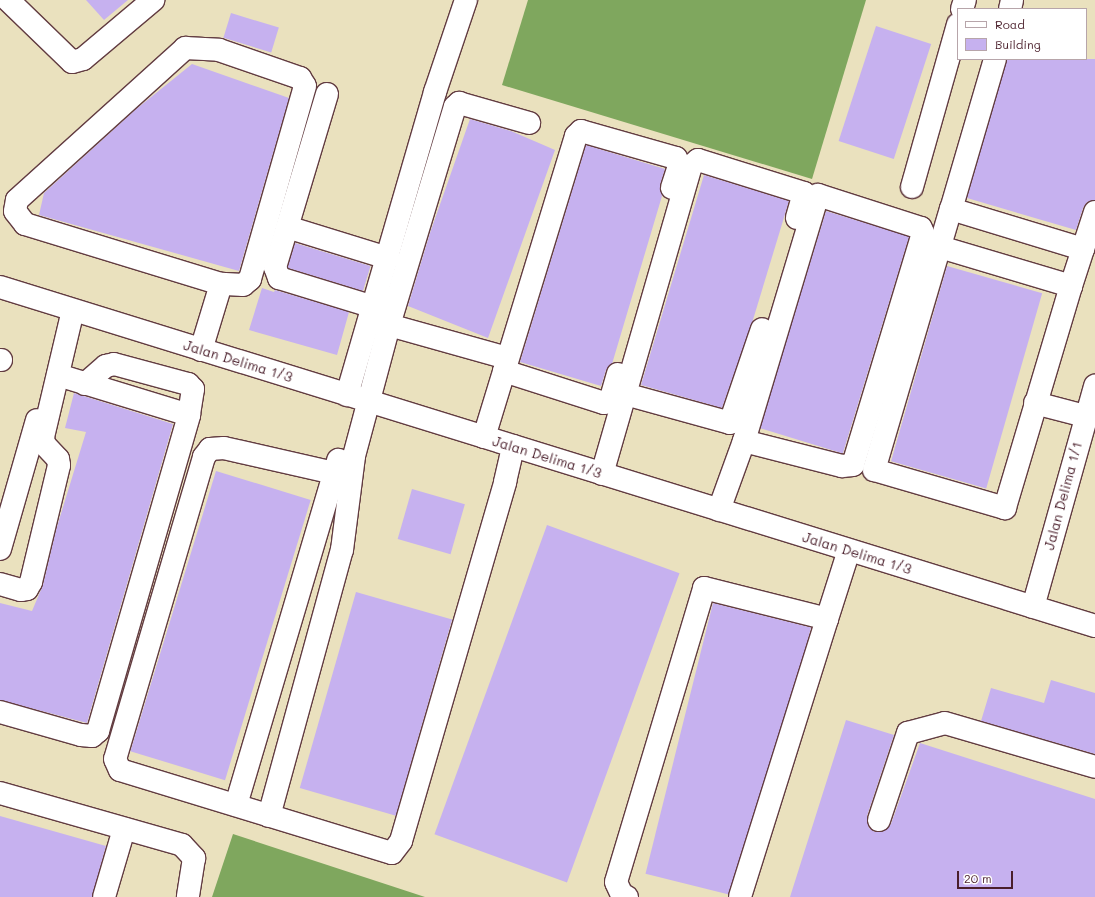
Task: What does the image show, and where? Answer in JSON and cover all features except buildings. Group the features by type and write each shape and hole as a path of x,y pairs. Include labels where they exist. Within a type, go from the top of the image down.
{"street":[{"path":"8,0 72,62 83,59 153,0"},
{"path":"236,805 357,398 374,307 435,92 466,0"},
{"path":"912,187 957,28"},
{"path":"185,48 219,50 300,78 305,86 250,279 243,285 221,284 25,224 15,211 17,200 185,48"},
{"path":"995,60 874,470 1005,508 1035,403 1095,212"},
{"path":"327,94 275,267 279,278 374,307"},
{"path":"269,816 342,550 354,456 357,398 389,326 455,108 459,104 529,123"},
{"path":"389,326 506,364 604,403 611,398 679,166 676,158 581,131 576,136 506,364 484,437"},
{"path":"602,474 625,394 694,162 698,160 804,193 733,420 727,424 625,394"},
{"path":"719,510 744,440 818,196 921,228 923,233 853,465 842,466 744,440"},
{"path":"951,210 1083,249"},
{"path":"287,227 388,258"},
{"path":"940,247 1072,286"},
{"path":"201,350 221,284"},
{"name":"Jalan Delima 1/3","path":"0,287 1095,626"},
{"path":"0,584 21,590 27,589 31,582 59,465 58,459 44,444 43,438 58,375 71,309"},
{"path":"0,549 71,309"},
{"path":"0,712 81,735 92,736 98,731 189,415 193,389 188,384 114,364 106,366 85,384"},
{"path":"58,375 189,415"},
{"name":"Jalan Delima 1/1","path":"1033,607 1085,416 1095,386"},
{"path":"1035,403 1085,416"},
{"path":"334,473 224,448 210,449 204,457 115,760 120,770 392,853 401,842 505,482 513,446"},
{"path":"740,897 849,550"},
{"path":"627,897 622,895 616,882 704,588 827,619"},
{"path":"879,820 908,733 945,723 1095,767"},
{"path":"0,793 182,845 194,858 188,897"},
{"path":"104,897 124,829"}],"green space":[{"path":"528,0 866,0 812,179 502,85"},
{"path":"233,834 425,897 212,897"}]}
